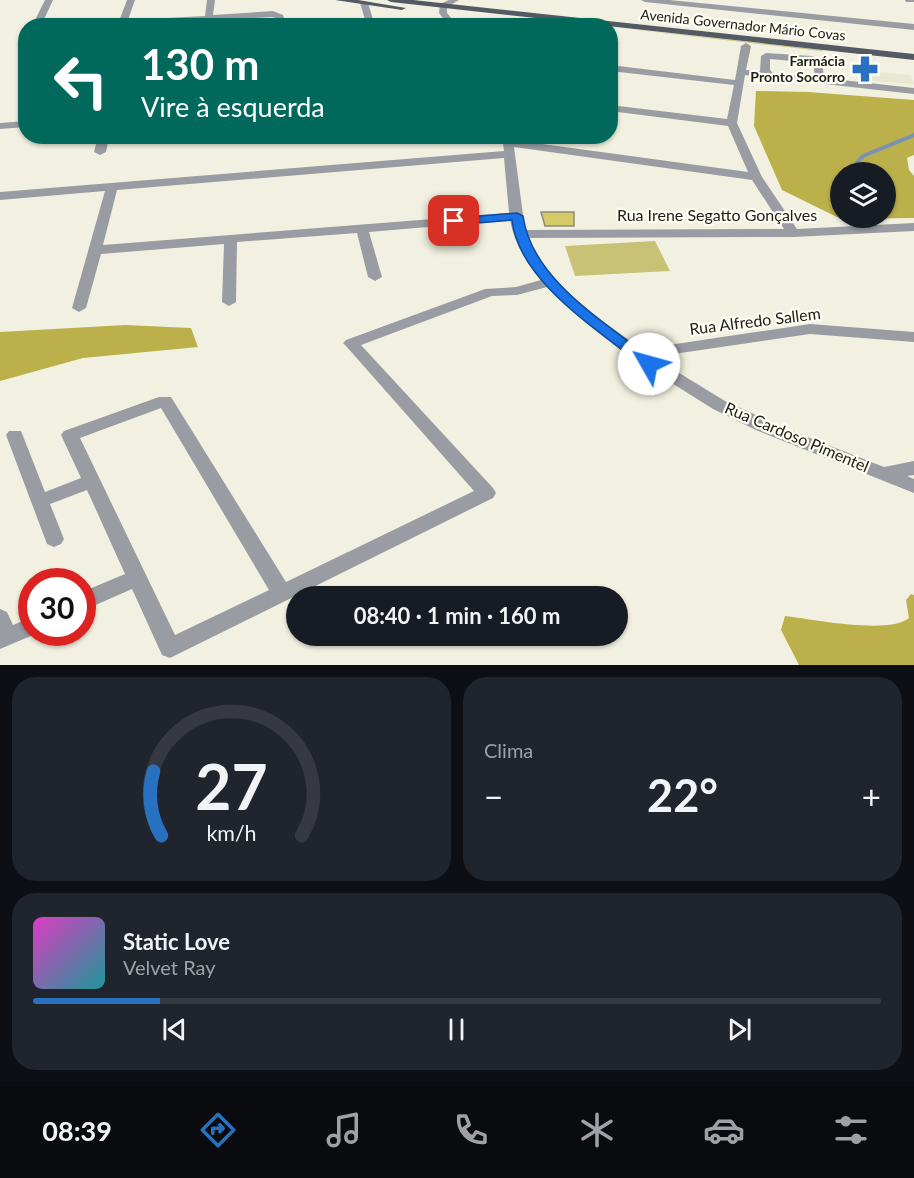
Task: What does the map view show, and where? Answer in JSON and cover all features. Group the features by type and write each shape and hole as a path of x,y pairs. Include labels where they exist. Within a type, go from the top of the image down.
{"main road":[{"name":"Avenida Governador Mário Covas","path":"339,0 443,10 455,7 552,18"},
{"name":"Avenida Governador Mário Covas","path":"391,0 443,10"},
{"name":"Avenida Governador Mário Covas","path":"455,7 516,18"},
{"name":"Avenida Governador Mário Covas","path":"618,26 913,59"},
{"name":"Avenida Governador Mário Covas","path":"618,32 848,56 853,54 913,59"}],"street":[{"path":"40,18 49,0"},
{"path":"124,18 131,0"},
{"path":"209,17 211,0"},
{"path":"455,7 463,0"},
{"path":"645,0 914,27"},
{"path":"909,0 914,0"},
{"path":"364,3 369,18"},
{"path":"443,10 449,18"},
{"path":"192,18 277,15 281,18"},
{"path":"746,46 732,123 756,177 794,233"},
{"path":"771,76 765,71 766,56 818,61 820,81"},
{"path":"789,78 790,58"},
{"path":"618,69 740,77 771,76 914,91"},
{"path":"618,109 732,123"},
{"path":"0,126 18,125"},
{"path":"100,152 102,144"},
{"path":"0,196 112,187 509,144 756,177"},
{"name":"Rua Cardoso Pimentel","path":"509,144 519,234 537,267 549,282 580,310 637,355 711,400 761,425 914,486"},
{"path":"79,308 112,187"},
{"path":"95,250 517,216"},
{"name":"Rua Irene Segatto Gonçalves","path":"519,234 794,233 914,227"},
{"path":"362,229 375,277"},
{"path":"229,302 231,239"},
{"path":"282,593 165,401 70,435 170,648 487,493 351,343 490,292 517,291 549,282"},
{"name":"Rua Alfredo Sallem","path":"637,355 810,329 914,337"},
{"path":"15,435 54,539"},
{"path":"884,473 914,468"},
{"path":"40,501 92,481"},
{"path":"96,597 137,578"},
{"path":"2,632 18,629"}],"shaded area":[{"path":"618,28 823,50 618,28"},
{"path":"855,70 911,75 914,84 863,80 860,75 855,75"},
{"path":"756,91 808,92 914,100 914,155 907,158 909,170 914,176 914,218 896,218 896,162 830,162 830,214 782,190 754,126"},
{"path":"655,241 670,271 575,276 565,246"},
{"path":"125,325 191,328 198,347 83,358 0,381 0,332"},
{"path":"911,594 914,595 914,665 799,665 781,630 785,616 868,626 899,623 909,618 906,600"}],"building":[{"path":"541,212 574,212 574,226 545,226"}],"waterway":[{"path":"858,162 863,156 914,135"}],"place":[{"name":"Farmácia Pronto Socorro","path":"865,69"}],"route":[{"path":"454,221 517,216 519,234 528,251 537,267 556,289 649,364"}]}
